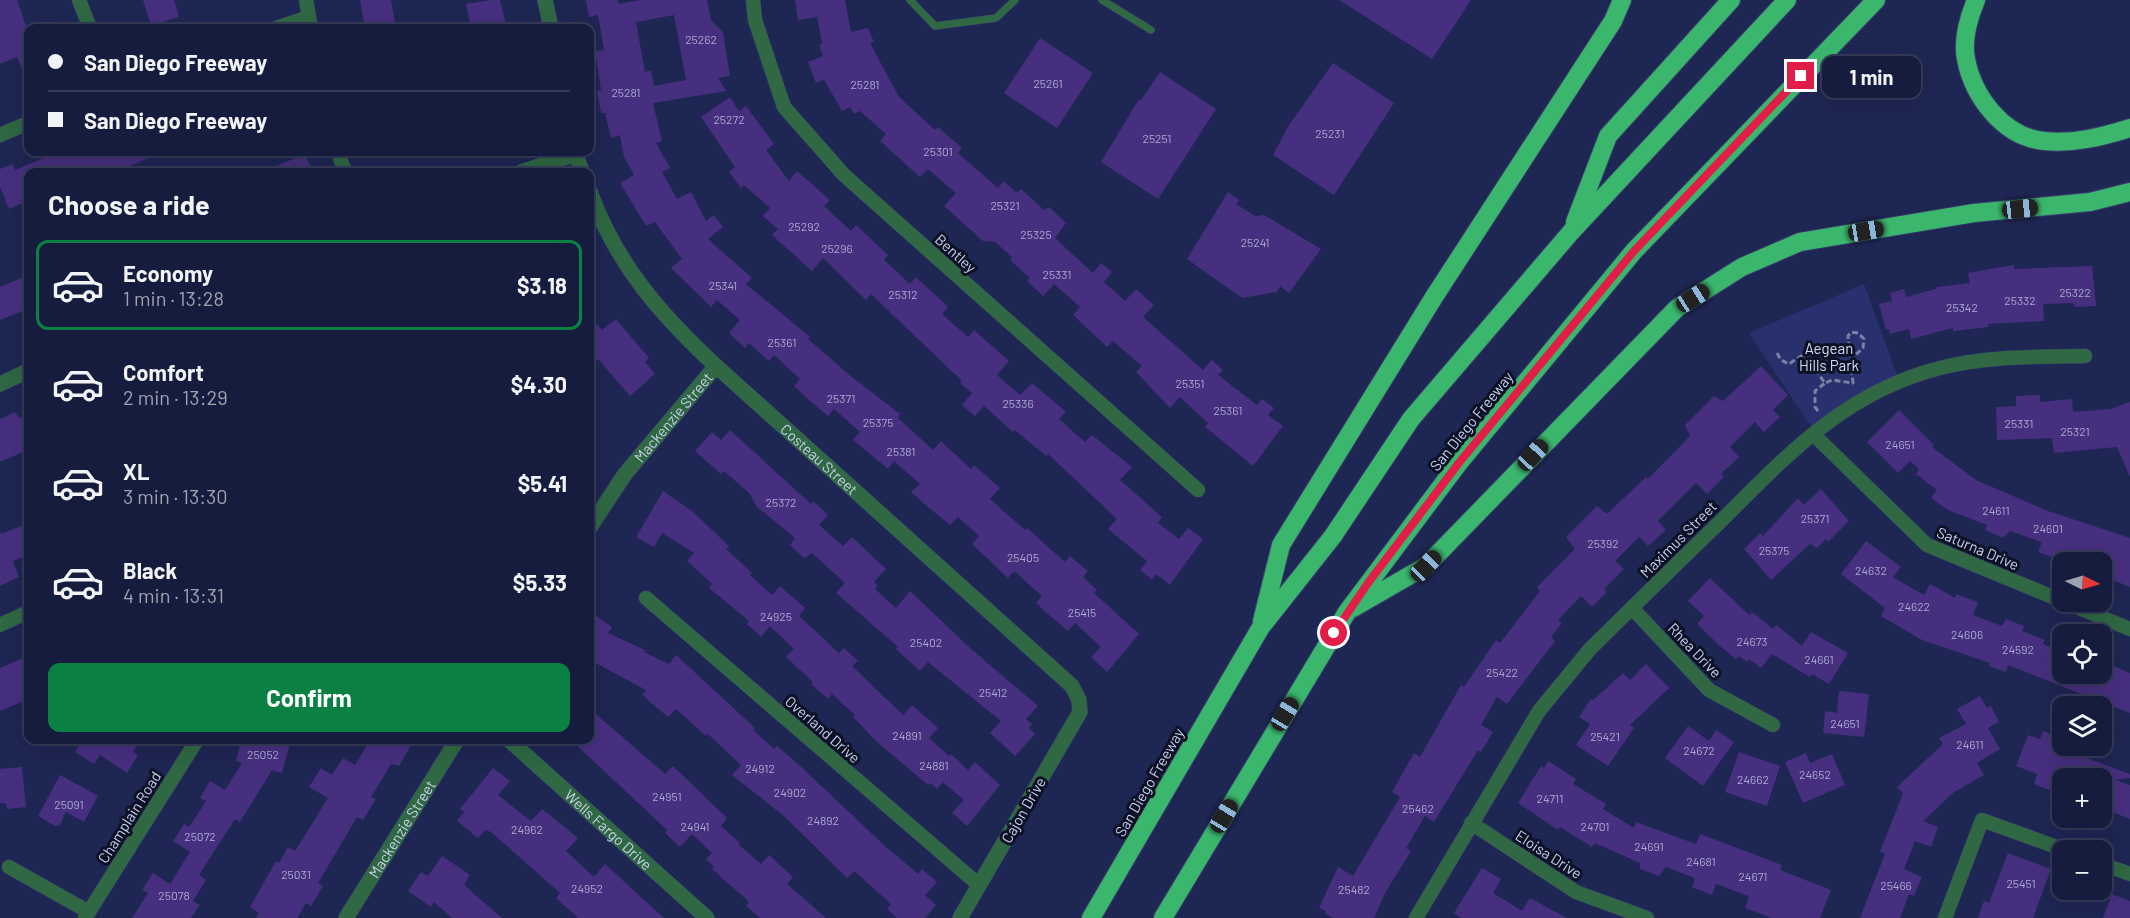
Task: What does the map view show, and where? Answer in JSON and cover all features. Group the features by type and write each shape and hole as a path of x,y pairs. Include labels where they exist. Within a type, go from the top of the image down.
{"highway":[{"path":"1261,627 1281,544 1434,297 1607,30 1622,0"},
{"path":"1571,232 1608,136 1731,0"},
{"name":"San Diego Freeway","path":"1091,918 1261,627 1333,536 1411,419 1571,232 1788,0"},
{"name":"San Diego Freeway","path":"1163,918 1347,612 1458,464 1634,251 1876,0"},
{"path":"1976,0 1968,18 1966,57 1977,93 2007,127 2042,141 2088,141 2130,128"},
{"path":"1347,612 1426,566 1677,308 1742,267 1800,242 1974,213 2090,202 2130,192"}],"street":[{"path":"79,0 88,24"},
{"path":"306,0 310,22"},
{"path":"545,0 550,24"},
{"name":"Bentley","path":"753,0 754,20 784,108 844,175 1198,490"},
{"path":"0,135 24,125"},
{"path":"532,168 566,156"},
{"name":"Costeau Street","path":"594,203 599,217 632,277 660,312 716,366 1072,686 1079,700"},
{"name":"Maximus Street","path":"1416,918 1539,711 1590,650 1774,468 1827,422 1852,403 1882,389 1942,367 2009,360 2085,356"},
{"name":"Mackenzie Street","path":"594,521 625,474 716,366"},
{"path":"0,384 24,373"},
{"name":"Saturna Drive","path":"1813,434 1928,545 2130,629"},
{"name":"Overland Drive","path":"646,598 979,885"},
{"name":"Rhea Drive","path":"1632,608 1709,690 1773,724"},
{"path":"0,625 24,614"},
{"name":"Cajon Drive","path":"960,918 1080,712 1079,700"},
{"name":"Champlain Road","path":"9,867 87,915 194,744"},
{"name":"Mackenzie Street","path":"351,916 455,744"},
{"name":"Wells Fargo Drive","path":"513,744 707,918"},
{"path":"1945,918 1982,820 2052,845"},
{"name":"Eloisa Drive","path":"1471,823 1576,892 1647,918"},
{"path":"2112,868 2130,874"}],"lane":[{"path":"910,0 935,26 996,18 1015,0"},
{"path":"1102,0 1151,30"}],"path":[{"path":"1827,422 1815,406 1815,391 1832,380 1853,382 1848,336 1851,332 1858,333 1864,339 1863,348 1851,359"},
{"path":"1777,353 1781,360 1789,364 1804,354 1825,383"}],"green space":[{"name":"Aegean Hills Park","path":"1864,284 1898,378 1811,427 1749,333"}],"building":[{"path":"0,0 17,0 26,24 24,74 17,57 0,64"},
{"path":"143,0 174,0 179,17 150,24"},
{"path":"360,0 391,0 395,24 364,24"},
{"path":"500,0 506,24 470,24 466,4"},
{"path":"586,0 618,0 619,4 640,0 707,0 711,20 723,32 730,76 718,78 726,91 653,103 662,141 656,143 670,168 662,172 677,199 691,192 706,221 714,215 723,227 708,239 752,278 746,284 810,337 808,339 852,377 900,414 898,418 933,450 941,441 971,469 974,465 1000,488 990,499 1025,530 1027,528 1065,562 1070,556 1088,571 1083,577 1097,590 1094,593 1139,634 1107,672 1091,657 1101,647 1075,623 1068,631 1049,615 1036,603 1042,596 1014,571 1008,578 972,544 979,536 958,517 950,525 911,492 920,484 894,461 888,469 853,440 860,432 834,409 828,416 808,399 794,386 800,379 774,355 769,361 749,343 745,348 729,333 740,320 717,300 711,307 671,268 682,259 655,222 646,226 620,183 634,175 624,157 620,135 611,138 605,113 601,113 597,91 601,90 595,51 604,50 598,15 589,17","holes":["674,15 686,80 654,86 651,70 645,72 636,22"]},
{"path":"795,0 845,0 851,32 868,28 874,42 870,43 899,97 935,130 938,127 962,148 958,153 998,188 1004,181 1017,193 1021,189 1044,210 1049,207 1066,223 1055,238 1093,273 1101,263 1112,272 1104,282 1125,301 1136,289 1154,305 1143,317 1203,370 1212,360 1223,370 1218,375 1257,405 1262,399 1274,408 1268,415 1283,426 1253,466 1205,427 1208,423 1180,397 1170,408 1136,372 1142,366 1113,341 1107,347 1073,315 1080,307 1054,284 1043,296 1027,281 1030,278 1010,260 1012,257 995,242 983,241 944,206 956,193 928,169 920,177 880,141 886,134 860,111 854,114 850,107 842,111 824,80 816,83 808,62 823,56 819,45 822,44 817,17 798,20"},
{"path":"1339,0 1471,0 1432,59"},
{"path":"1040,38 1093,73 1057,128 1004,93"},
{"path":"1333,63 1394,103 1334,195 1273,155 1289,125"},
{"path":"1160,72 1216,109 1158,199 1101,162 1139,99 1141,100"},
{"path":"730,97 739,111 746,106 774,144 766,150 789,181 797,171 830,200 824,206 851,231 856,225 888,255 884,260 910,284 916,277 948,307 942,314 968,337 974,330 1009,361 997,375 1020,395 1032,383 1066,412 1059,419 1085,442 1092,435 1132,467 1120,480 1162,517 1158,523 1179,539 1188,528 1203,539 1170,585 1156,574 1152,580 1140,570 1147,561 1108,529 1117,519 1048,454 1046,456 1015,430 1013,432 984,406 975,416 962,405 972,393 871,294 866,300 823,258 812,271 772,235 778,229 763,216 770,208 744,185 741,188 729,172 735,167 701,117"},
{"path":"154,156 125,168 24,168 24,203 9,209 0,187 0,169 13,164 15,170 46,157"},
{"path":"300,156 306,156 311,168 272,168"},
{"path":"1228,192 1239,200 1236,204 1255,216 1264,215 1321,249 1289,293 1280,286 1277,292 1242,298 1187,259"},
{"path":"2014,265 2014,269 2092,266 2096,306 2075,307 2073,303 2043,304 2044,321 1988,324 1988,327 1953,331 1953,328 1911,339 1909,329 1890,334 1889,329 1886,330 1879,304 1892,301 1890,293 1904,289 1906,297 1936,289 1936,287 1970,283 1968,273"},
{"path":"24,277 24,311 0,320 0,287"},
{"path":"616,319 649,358 645,362 655,374 630,396 598,359 594,363 594,321 602,330"},
{"path":"1761,366 1788,395 1773,410 1780,417 1764,432 1755,422 1730,447 1739,457 1721,474 1724,477 1707,494 1696,483 1658,521 1666,530 1648,546 1639,537 1615,561 1624,569 1604,589 1607,592 1592,607 1581,596 1558,620 1562,623 1551,637 1555,641 1507,704 1497,697 1481,725 1493,732 1481,752 1478,750 1434,822 1425,816 1406,848 1411,851 1385,893 1374,918 1333,918 1325,913 1326,911 1319,908 1338,867 1353,876 1400,797 1392,792 1414,753 1420,757 1461,685 1464,687 1496,640 1500,643 1540,591 1537,587 1575,549 1566,537 1597,506 1607,514 1646,477 1648,479 1690,436 1685,425 1714,396 1723,401"},
{"path":"2040,395 2040,402 2072,399 2073,412 2111,409 2130,402 2130,477 2117,447 2054,453 2052,438 1997,440 1996,407 2016,406 2016,396"},
{"path":"1899,410 1934,445 1932,447 1976,480 2048,511 2130,538 2130,587 2112,580 2112,552 2052,552 2052,557 2038,552 2042,542 2010,531 2003,538 1985,530 1987,525 1948,510 1931,498 1937,490 1916,474 1919,469 1910,461 1898,473 1867,442"},
{"path":"15,412 19,418 24,416 24,452 0,462 0,419"},
{"path":"730,430 811,504 813,501 828,515 819,525 843,546 852,537 886,569 874,582 878,585 875,589 896,608 910,591 970,648 1038,706 1026,719 1032,724 1029,728 1035,734 1015,756 990,733 1001,721 928,662 920,671 896,649 898,647 836,593 845,583 812,553 804,558 790,545 795,538 757,507 749,493 724,471 721,474 695,451 712,432 721,440"},
{"path":"1821,489 1849,521 1828,542 1826,539 1817,548 1810,544 1771,580 1744,549 1760,533 1763,536 1798,498 1804,505"},
{"path":"663,491 692,511 729,546 726,549 772,595 780,586 805,608 799,616 839,653 844,648 858,661 852,666 903,715 912,705 938,728 929,738 949,756 951,754 968,770 975,762 1000,785 967,826 952,813 964,800 943,782 937,789 930,783 928,785 877,742 853,717 855,715 832,694 828,699 811,684 813,682 786,657 794,649 770,626 761,637 747,624 749,621 709,588 712,584 687,561 694,553 662,533 654,547 636,537"},
{"path":"24,525 24,557 13,561 19,577 0,586 0,532 1,534"},
{"path":"1866,541 1901,567 1893,577 1924,595 1930,584 1955,598 1956,594 1978,602 1973,615 2002,626 2006,619 2024,626 2022,631 2045,640 2043,644 2052,648 2052,682 2008,665 2006,672 1989,666 1990,663 1922,640 1881,616 1885,608 1841,574"},
{"path":"1710,578 1747,613 1750,615 1752,612 1773,629 1776,625 1802,646 1811,632 1848,653 1829,684 1812,674 1810,677 1772,654 1761,668 1749,659 1747,662 1739,656 1736,659 1719,645 1697,624 1704,616 1688,601"},
{"path":"595,615 612,627 608,633 669,664 676,655 755,728 753,730 774,749 777,746 797,763 886,847 918,874 922,869 937,882 925,895 936,905 925,918 897,918 887,909 891,904 854,871 847,878 785,817 732,775 741,765 708,734 706,736 676,709 668,717 642,695 646,690 594,662"},
{"path":"24,658 24,701 0,711 0,668"},
{"path":"1646,664 1669,688 1630,725 1634,728 1608,766 1576,745 1590,724 1579,717 1591,699 1593,700 1623,673 1630,680"},
{"path":"2112,665 2130,673 2130,713 2112,706 2112,696 2087,696 2056,684 2112,684"},
{"path":"1839,691 1869,694 1864,737 1823,733 1825,711 1837,713"},
{"path":"1980,696 1987,708 1991,706 1999,722 1988,728 2000,749 1977,763 1984,775 1954,792 1923,821 1938,827 1931,847 1915,841 1904,869 1922,877 1914,896 1909,894 1900,918 1860,918 1885,854 1880,852 1903,793 1897,787 1943,744 1939,738 1966,724 1957,709"},
{"path":"594,712 665,774 673,766 727,818 721,826 740,843 738,844 761,864 769,855 793,877 787,884 826,918 760,918 746,906 749,902 712,869 714,867 706,859 712,853 692,834 680,847 665,833 667,830 575,744 594,744"},
{"path":"1688,726 1709,741 1716,730 1734,742 1703,786 1665,758"},
{"path":"2043,731 2052,734 2052,756 2081,756 2130,774 2130,778 2116,780 2130,785 2130,819 2112,812 2112,768 2052,768 2052,791 2034,784 2037,774 2016,766 2028,735 2040,739"},
{"path":"80,744 138,744 133,752 138,755 127,773 100,755 94,764 75,752"},
{"path":"240,744 260,746 261,744 290,744 282,773 272,770 240,822 235,819 199,875 206,880 193,901 200,905 191,918 132,918 148,893 142,890 153,873 170,884 190,852 173,841 184,824 189,827 206,801 200,798 210,781 225,790 242,763 236,761"},
{"path":"368,744 412,744 399,766 391,764 371,797 376,799 363,820 357,817 318,883 323,886 311,906 306,903 297,918 256,918 259,913 250,907 276,861 279,863 288,847 295,851 328,798 309,787 321,768 332,775 343,758 355,765"},
{"path":"1739,752 1780,766 1767,806 1725,792"},
{"path":"1806,753 1810,763 1832,754 1845,785 1803,803 1785,762"},
{"path":"1548,761 1576,779 1573,784 1606,804 1603,809 1634,828 1636,822 1696,844 1700,834 1782,865 1780,870 1831,890 1820,918 1772,918 1745,908 1749,896 1716,884 1712,895 1692,887 1695,878 1666,867 1659,876 1640,869 1640,863 1595,843 1592,847 1560,827 1558,830 1518,803 1541,766 1544,768"},
{"path":"22,767 26,807 7,809 6,803 0,803 0,769"},
{"path":"493,768 510,781 498,795 531,821 542,809 578,838 566,851 594,877 605,864 664,918 578,918 556,898 560,893 491,832 485,830 478,838 457,821 464,812 460,809"},
{"path":"60,775 98,796 84,822 66,812 60,825 55,826 38,816"},
{"path":"2008,853 2051,869 2033,918 1978,918 1984,901 1989,903"},
{"path":"442,856 470,875 464,885 502,918 452,918 434,902 431,907 408,891 421,872 428,876"},
{"path":"1482,868 1501,879 1493,893 1522,911 1530,898 1567,918 1461,918 1454,913"},
{"path":"2112,894 2130,901 2130,918 2103,918 2110,900 2112,900"}],"route":[{"path":"1334,633 1368,583 1458,464 1634,251 1801,76"}]}
